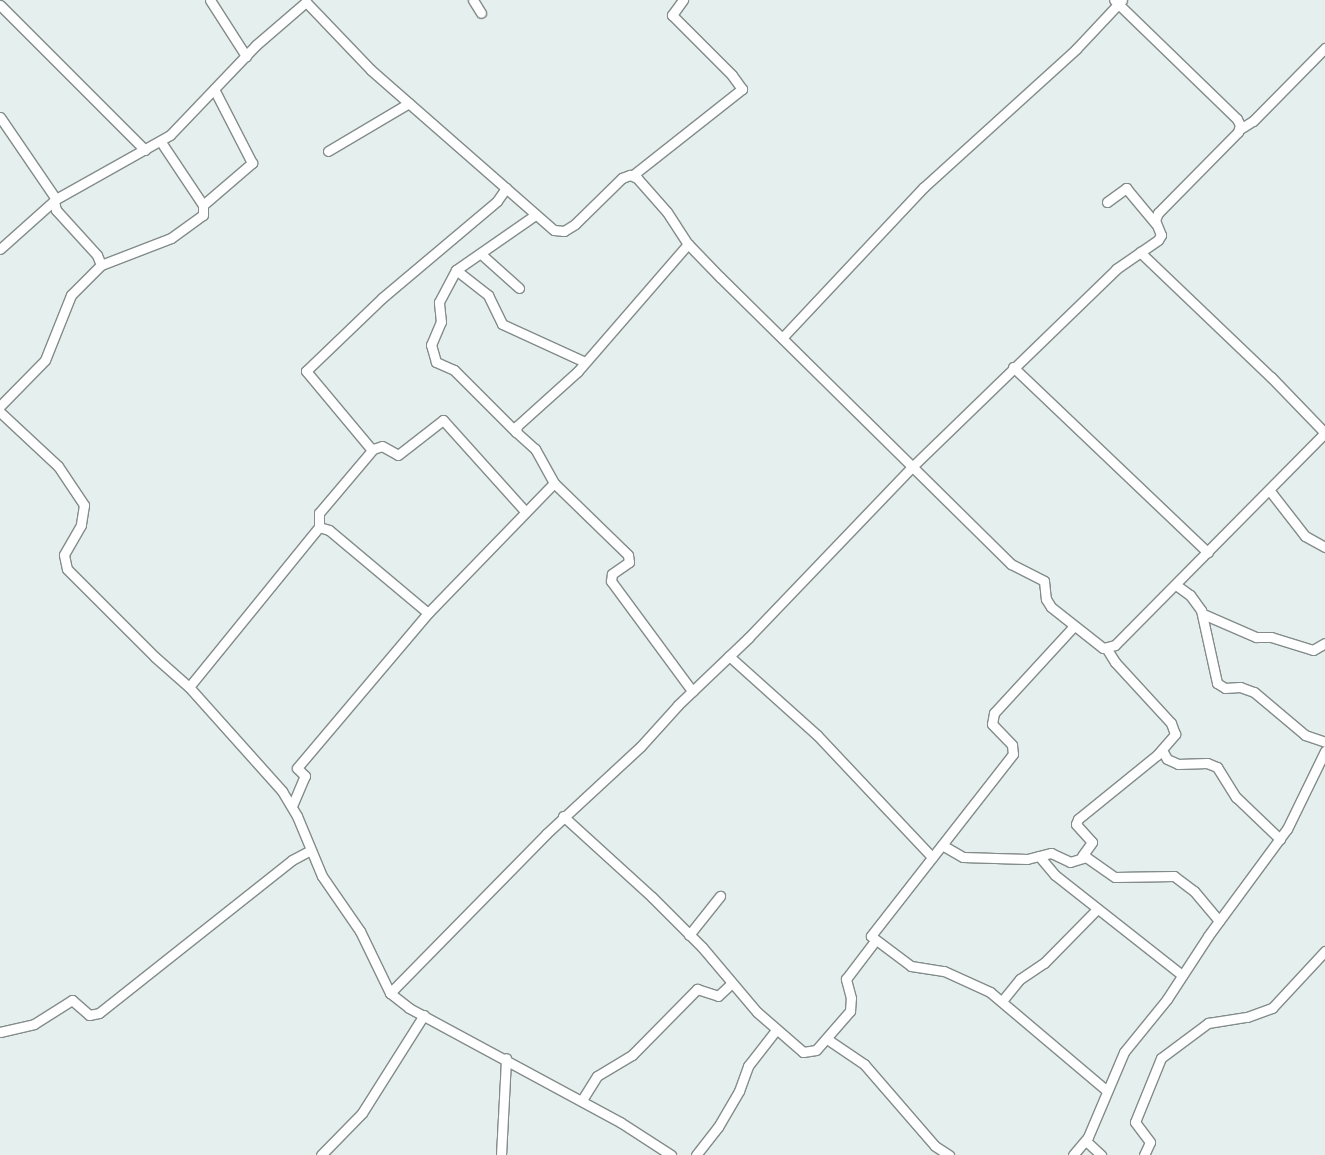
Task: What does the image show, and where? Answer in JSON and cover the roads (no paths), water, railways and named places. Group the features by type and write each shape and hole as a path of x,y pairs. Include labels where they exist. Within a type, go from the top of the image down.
{"street":[{"path":"210,0 246,56"},
{"path":"473,0 481,12"},
{"path":"0,250 55,200 161,142 246,56 307,1 362,61 535,215 554,230 564,231 622,178 633,175 742,89 732,75 672,15 683,0"},
{"path":"782,338 924,187 1069,56 1118,2 1233,115 1239,122 1240,129"},
{"path":"0,6 145,150"},
{"path":"1156,224 1161,209 1240,129 1253,121 1325,48"},
{"path":"0,406 45,360 71,295 101,265 178,235 201,217 203,205 252,163 214,89"},
{"path":"328,151 409,103"},
{"path":"0,117 55,200 56,210 97,255 101,265"},
{"path":"161,142 203,205"},
{"path":"633,175 667,212 688,244 782,338 1011,564 1044,581 1048,603 1074,626 1107,649 1115,662 1174,728 1174,738 1162,750 1078,819 1076,824 1092,842 1082,856 1070,862 1051,853 1027,859 963,857 942,845"},
{"path":"372,450 306,371 382,298 497,201 506,188"},
{"path":"390,993 563,816 640,746 913,466 1013,367 1116,269 1160,237 1156,224 1126,188 1107,202"},
{"path":"535,215 456,270 439,302 441,322 432,340 434,358 459,376 535,449 554,482 628,555 629,562 612,574 611,581 692,691"},
{"path":"516,432 524,418 585,362 688,244"},
{"path":"1107,649 1176,585 1325,433 1271,376 1140,252"},
{"path":"481,254 519,288"},
{"path":"456,270 488,295 502,324 585,362"},
{"path":"1013,367 1208,553"},
{"path":"0,412 54,462 84,505 81,525 64,555 67,569 155,657 189,687 275,782 292,806 330,890 360,931 390,993 424,1016 582,1100 671,1155"},
{"path":"189,687 319,527 319,513 372,450 382,446 398,455 446,421 525,511"},
{"path":"292,806 305,776 297,768 428,613 554,482"},
{"path":"1270,491 1305,536 1325,547"},
{"path":"319,527 329,530 428,613"},
{"path":"1176,585 1190,594 1203,614 1217,683 1225,688 1240,687 1254,692 1305,735 1325,742"},
{"path":"1203,614 1256,637 1272,637 1313,650 1325,643"},
{"path":"1074,626 992,717 992,724 1013,748 1013,754 872,933 875,941 911,966 944,971 980,986 1002,1001 1106,1090"},
{"path":"729,656 817,735 932,857"},
{"path":"1162,750 1167,758 1178,764 1207,763 1217,767 1236,797 1280,839"},
{"path":"1073,1155 1086,1141 1106,1090 1124,1052 1280,839 1293,818 1324,757"},
{"path":"563,816 647,891 776,1030 808,1053 827,1039 850,1011 852,1002 846,979 875,941"},
{"path":"0,1032 34,1024 72,1000 89,1015 99,1013 292,860 311,850"},
{"path":"1039,856 1054,875 1182,975"},
{"path":"1082,856 1115,877 1174,876 1194,891 1219,921"},
{"path":"689,935 720,896"},
{"path":"1002,1001 1020,979 1044,963 1097,909"},
{"path":"1144,1155 1150,1142 1135,1122 1161,1058 1208,1023 1247,1017 1272,1008 1325,952"},
{"path":"582,1100 597,1076 632,1055 697,989 718,996 732,983"},
{"path":"321,1155 362,1113 424,1016"},
{"path":"696,1155 739,1091 748,1066 776,1030"},
{"path":"827,1039 864,1064 935,1146 949,1155"},
{"path":"501,1155 506,1058"},
{"path":"1086,1141 1101,1155"}]}
